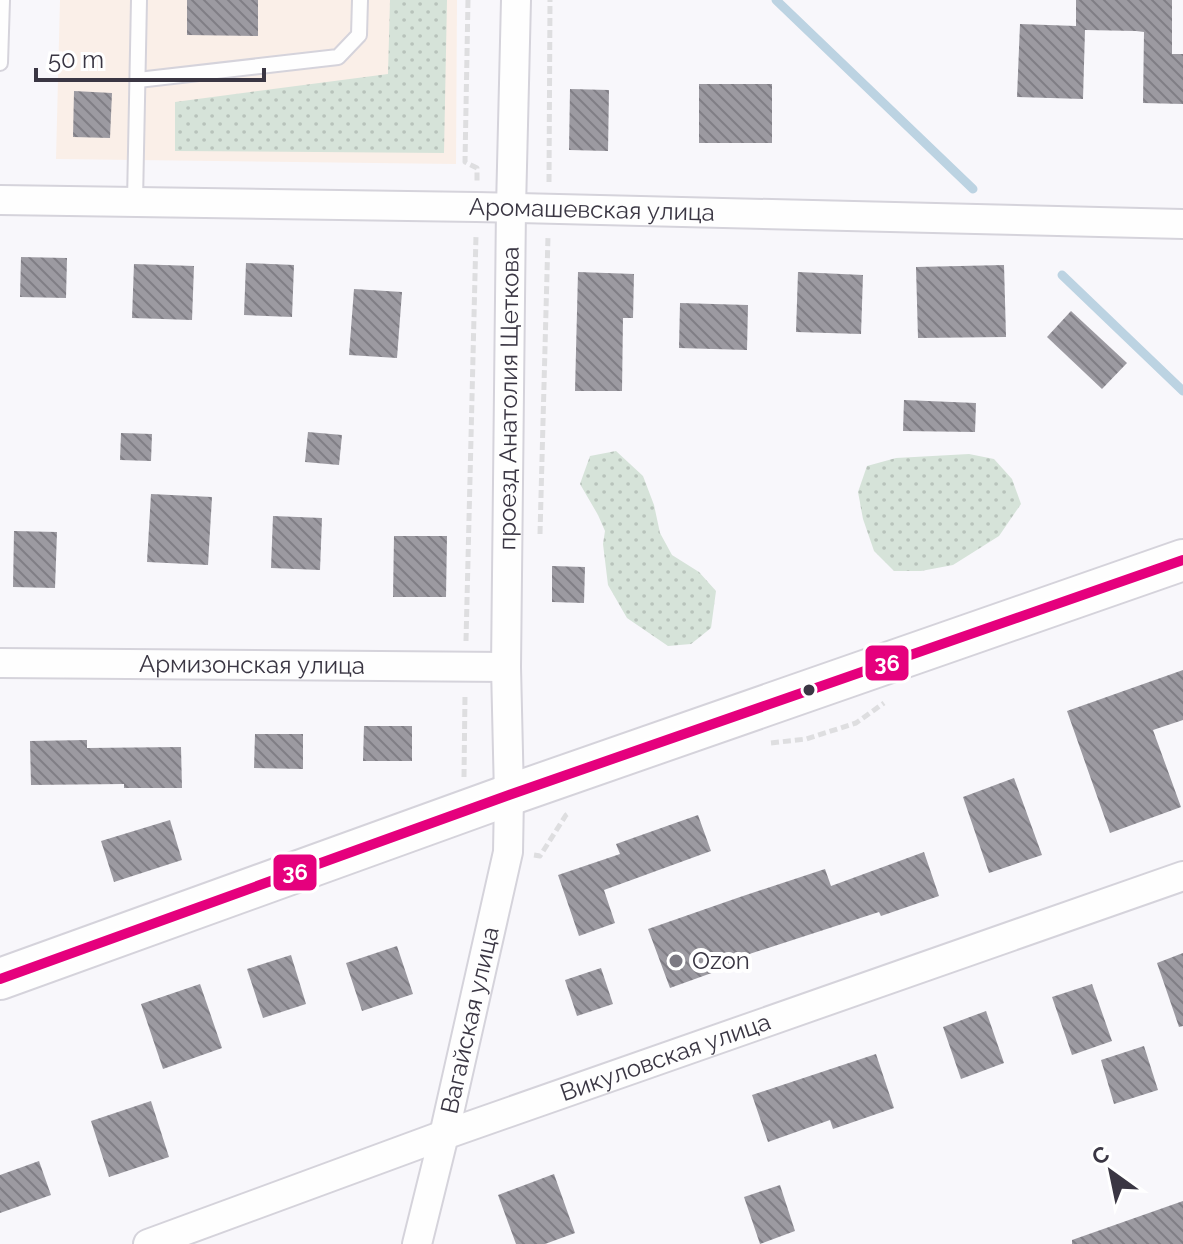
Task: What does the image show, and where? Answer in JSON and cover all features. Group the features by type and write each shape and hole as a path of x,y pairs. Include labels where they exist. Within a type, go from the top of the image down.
{"street":[{"name":"проезд Анатолия Щеткова","path":"509,795 506,667 516,0"},
{"name":"Аромашевская улица","path":"0,200 476,207 1183,224"},
{"path":"0,979 509,795 1183,560"},
{"name":"Армизонская улица","path":"0,663 506,667"},
{"name":"Вагайская улица","path":"417,1244 508,852 509,795"},
{"name":"Викуловская улица","path":"148,1244 444,1135 1183,876"}],"lane":[{"path":"0,63 2,0"},
{"path":"135,201 139,0"},
{"path":"138,80 338,57 359,35 360,0"}],"path":[{"path":"463,812 477,168 465,162 468,0"},
{"path":"539,540 549,209 550,0"},
{"path":"768,744 806,739 856,723 889,700"},
{"path":"508,852 540,856 566,815 580,810"}],"shaded area":[{"path":"60,0 457,0 456,164 56,159"},
{"path":"390,0 447,0 444,153 175,151 175,102 388,74"},
{"path":"616,451 643,476 660,533 672,555 699,572 716,591 711,628 691,644 668,646 627,618 608,585 603,544 605,531 580,484 590,456"},
{"path":"969,454 994,459 1012,479 1021,504 999,536 953,565 921,571 894,571 874,551 863,519 858,492 867,466 896,458"}],"building":[{"path":"187,0 258,0 258,36 187,35"},
{"path":"1076,0 1172,0 1172,54 1183,54 1183,104 1143,103 1144,32 1136,31 1085,30 1083,99 1017,97 1020,24 1076,26"},
{"path":"699,84 772,84 772,143 699,143"},
{"path":"570,89 609,90 608,151 569,150"},
{"path":"74,91 112,93 110,138 73,137"},
{"path":"21,257 67,258 66,298 20,297"},
{"path":"246,263 294,265 292,317 244,315"},
{"path":"134,264 194,266 192,320 132,318"},
{"path":"1004,265 1006,337 918,338 916,267"},
{"path":"578,272 634,274 633,318 623,318 622,391 575,391"},
{"path":"798,272 863,275 861,334 796,332"},
{"path":"354,289 402,292 397,358 349,355"},
{"path":"680,303 748,305 747,350 679,348"},
{"path":"1071,311 1127,363 1102,389 1047,337"},
{"path":"904,400 976,403 975,432 903,431"},
{"path":"308,432 342,435 339,465 305,462"},
{"path":"121,433 152,434 151,461 120,460"},
{"path":"151,494 212,497 208,565 147,562"},
{"path":"273,516 322,518 320,570 271,568"},
{"path":"14,531 57,532 55,588 13,587"},
{"path":"394,536 447,536 446,597 393,597"},
{"path":"552,566 585,567 584,603 552,602"},
{"path":"1183,670 1183,720 1153,730 1181,807 1110,833 1067,711"},
{"path":"364,726 412,726 412,761 363,761"},
{"path":"255,734 303,734 303,769 254,768"},
{"path":"87,740 87,748 181,747 182,788 124,788 124,784 31,785 30,741"},
{"path":"1014,778 1042,855 989,873 963,797"},
{"path":"698,815 711,851 604,890 615,923 579,936 558,875 620,854 616,844"},
{"path":"170,820 182,860 114,882 101,841"},
{"path":"924,852 939,896 740,957 742,962 670,988 648,929 825,869 831,886"},
{"path":"397,946 413,994 362,1011 346,963"},
{"path":"1183,953 1183,1026 1179,1027 1157,963"},
{"path":"291,955 306,1004 263,1018 247,969"},
{"path":"601,968 613,1004 577,1016 565,980"},
{"path":"200,984 222,1048 163,1069 141,1004"},
{"path":"1092,984 1112,1041 1072,1055 1052,997"},
{"path":"986,1011 1004,1063 961,1079 943,1027"},
{"path":"1144,1046 1158,1090 1114,1104 1101,1060"},
{"path":"876,1054 894,1108 833,1129 830,1120 768,1142 752,1095"},
{"path":"151,1101 169,1157 109,1177 91,1121"},
{"path":"39,1161 51,1195 0,1213 0,1175"},
{"path":"554,1174 575,1233 545,1244 516,1244 498,1195"},
{"path":"780,1185 795,1231 760,1244 744,1197"},
{"path":"1183,1201 1183,1244 1072,1244 1072,1240"}],"waterway":[{"path":"776,0 973,189"},
{"path":"1062,275 1183,391"}],"transit line":[{"name":"36","path":"0,979 509,795 1183,560"}],"place":[{"name":"Ozon","path":"676,961"}]}
